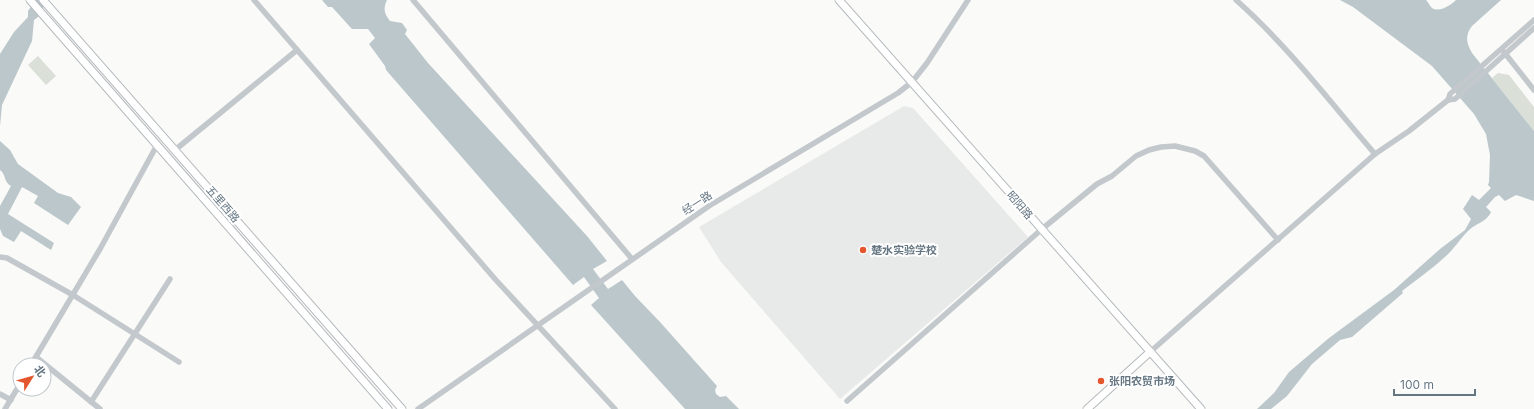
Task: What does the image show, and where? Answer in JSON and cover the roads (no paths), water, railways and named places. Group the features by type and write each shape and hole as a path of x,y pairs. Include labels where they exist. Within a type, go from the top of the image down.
{"main road":[{"name":"五里西路","path":"30,0 388,409"},
{"name":"五里西路","path":"43,0 402,409"},
{"name":"昭阳路","path":"839,0 1201,409"},
{"path":"1087,409 1150,352"}],"street":[{"path":"254,0 490,274 615,409"},
{"path":"413,0 632,259"},
{"name":"经一路","path":"418,409 709,206 890,99 912,82 927,63 968,0"},
{"path":"1236,0 1282,46 1375,154"},
{"path":"1504,51 1534,20"},
{"path":"1150,352 1375,154 1409,131 1451,98 1488,64 1534,28"},
{"path":"175,150 297,50"},
{"path":"1504,51 1534,90"},
{"path":"36,357 100,249 157,145"},
{"path":"847,401 1042,229 1097,184 1112,176 1136,156 1149,150 1175,146 1195,151 1204,156 1278,240"},
{"path":"0,257 8,258 73,295 179,362"},
{"path":"91,402 170,279"},
{"path":"52,370 100,409"},
{"path":"0,394 11,400"},
{"path":"5,409 13,397"}],"place":[{"name":"楚水实验学校","path":"863,250"},
{"name":"张阳农贸市场","path":"1101,381"}]}
